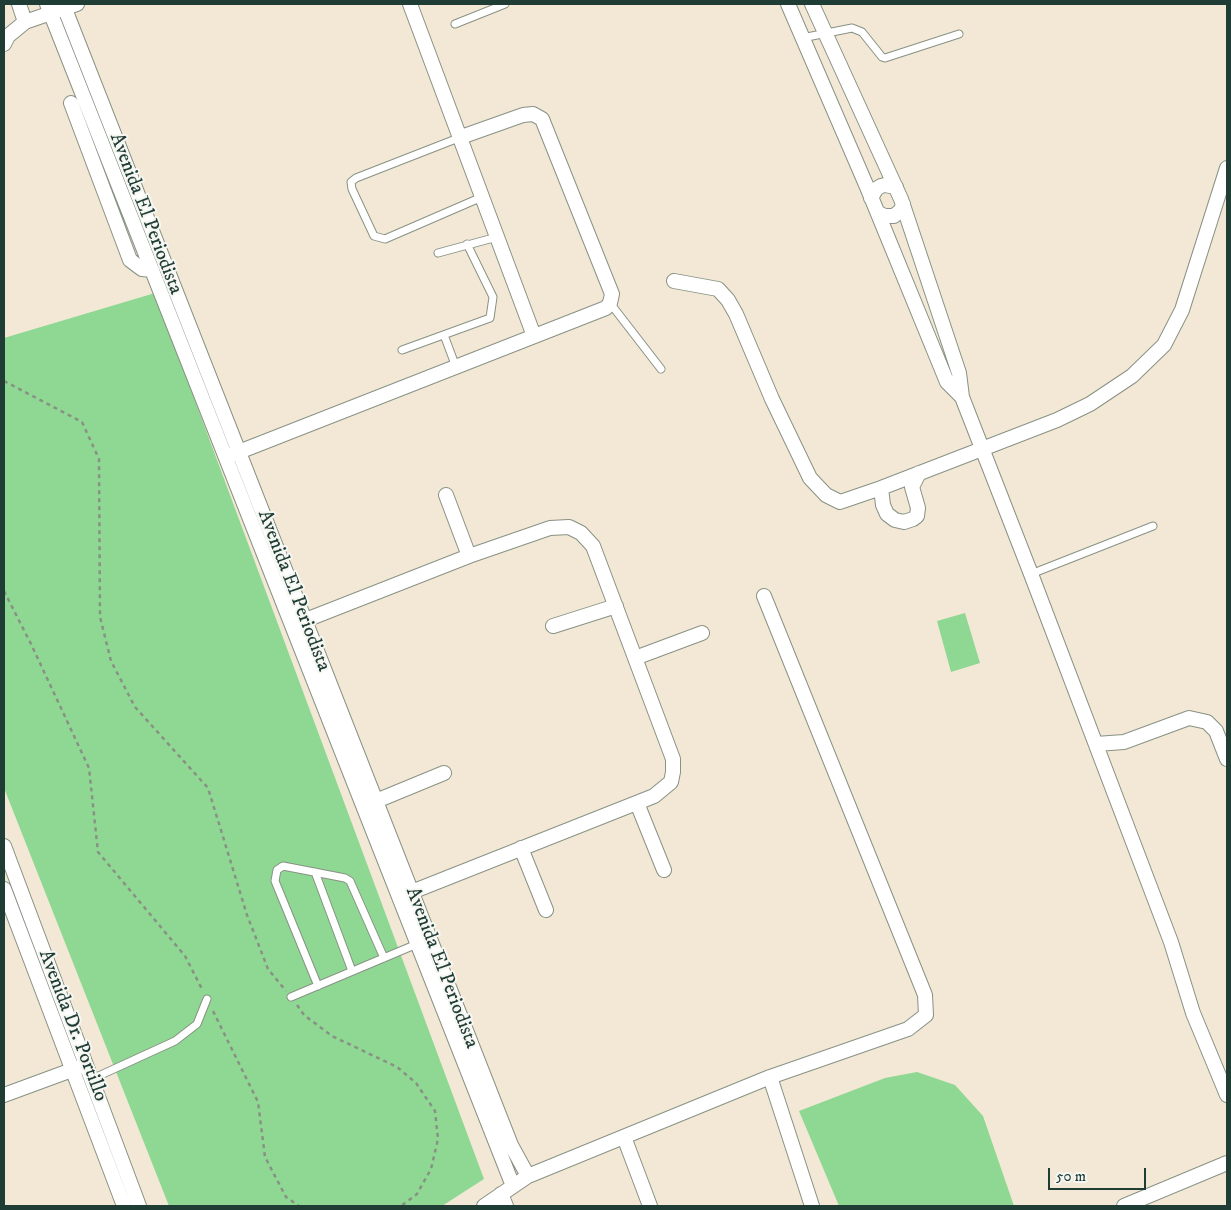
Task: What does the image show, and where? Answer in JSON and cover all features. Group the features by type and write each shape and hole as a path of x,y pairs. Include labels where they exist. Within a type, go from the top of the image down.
{"street":[{"path":"19,4 25,22"},
{"path":"410,4 534,336"},
{"path":"788,4 878,213 947,382 962,397"},
{"path":"812,4 903,204 959,373 962,397 1171,942 1192,1013 1227,1095"},
{"path":"4,44 8,36 25,22 49,9 68,5"},
{"name":"Avenida El Periodista","path":"68,5 232,454 298,623 376,801 405,894 511,1145 528,1176"},
{"path":"49,9 152,270 232,454 606,308 610,303 612,294 542,119 533,114 523,115 461,137"},
{"path":"71,103 130,260 142,269 152,270"},
{"path":"674,281 718,289 728,300 810,478 826,495 840,502 1057,420 1090,404 1132,376 1164,345 1182,310 1227,168"},
{"path":"871,198 881,186 896,187"},
{"path":"878,213 885,216 894,216 901,210 903,204"},
{"path":"881,488 883,506 887,514 895,520 904,522 913,519 917,516 918,508 912,487 918,473"},
{"path":"446,496 469,556"},
{"path":"405,894 654,796 671,782 674,772 673,759 594,546 581,532 569,527 550,528 469,556 298,623 405,894 417,944 513,1186"},
{"path":"484,1206 504,1200 513,1186 528,1176 770,1077 908,1029 926,1015 925,994 764,596"},
{"path":"553,626 616,606"},
{"path":"635,658 702,633"},
{"path":"1096,744 1124,742 1189,718 1207,722 1216,730 1227,759"},
{"path":"376,801 444,774"},
{"path":"637,803 664,870"},
{"name":"Avenida Dr. Portillo","path":"4,846 139,1206"},
{"path":"522,848 546,910"},
{"name":"Avenida Dr. Portillo","path":"4,889 124,1206"},
{"path":"4,1095 86,1065"},
{"path":"770,1077 812,1206"},
{"path":"624,1138 650,1206"},
{"path":"1127,1206 1227,1164"}],"lane":[{"path":"455,24 505,4"},
{"path":"802,38 824,32 852,28 862,32 882,57 885,58 959,34"},
{"path":"461,137 356,178 351,182 352,189 374,236 386,239 482,197"},
{"path":"438,253 497,237"},
{"path":"402,350 490,318 493,297 467,244"},
{"path":"610,303 661,369"},
{"path":"444,335 456,367"},
{"path":"1031,574 1153,526"},
{"path":"318,986 274,881 277,870 283,866 345,878 350,881 384,958"},
{"path":"315,872 352,971"},
{"path":"291,997 417,944"},
{"path":"92,1079 175,1042 197,1024 207,1000"}],"path":[{"path":"4,381 82,422 99,459 100,617 111,661 135,707 208,788 251,924 268,969 304,1015 332,1036 397,1067 416,1083 435,1111 438,1139 431,1168 418,1194 401,1206"},
{"path":"4,591 89,768 98,852 185,956 258,1102 265,1157 286,1197 299,1206"}],"green space":[{"path":"155,293 484,1179 442,1206 169,1206 4,788 4,338"},
{"path":"965,613 980,663 951,672 937,621"},
{"path":"917,1072 955,1085 983,1116 1014,1206 839,1206 799,1111 885,1078"}]}
